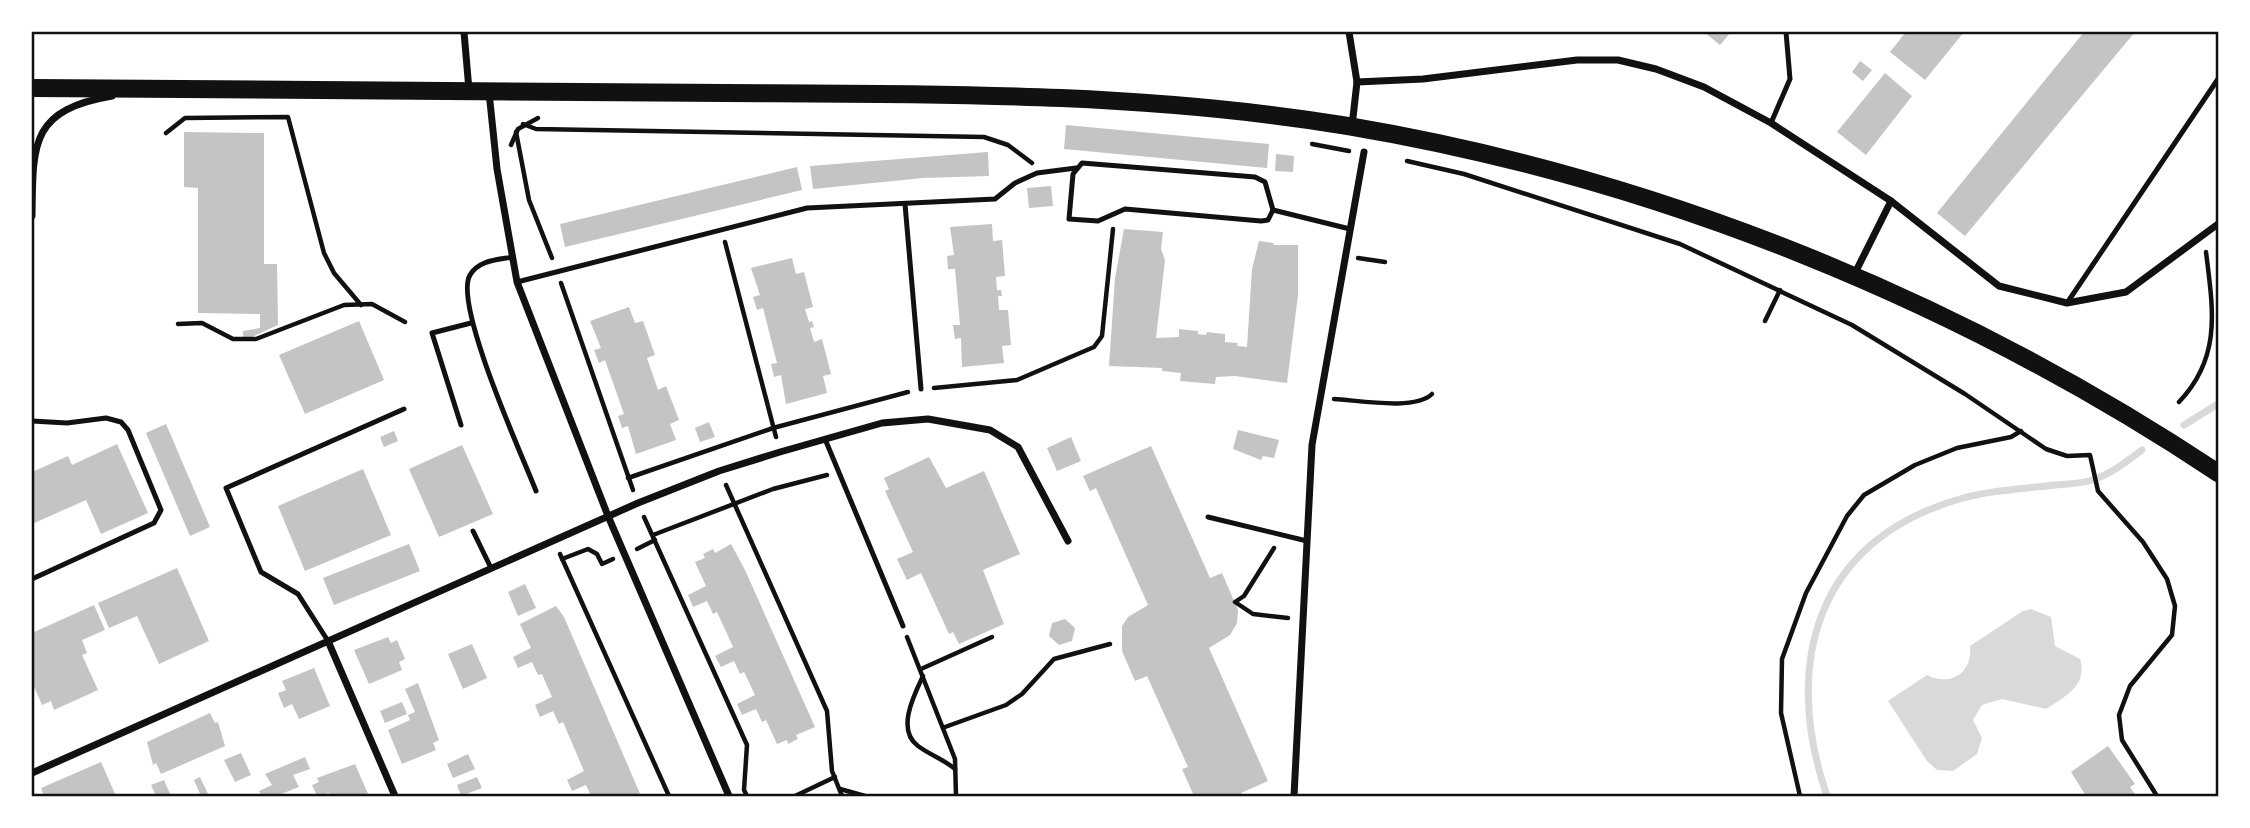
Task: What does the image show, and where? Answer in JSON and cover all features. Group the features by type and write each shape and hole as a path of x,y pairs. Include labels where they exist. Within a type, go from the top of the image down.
{"main road":[{"path":"33,88 1055,97 1208,107 1352,127 1570,176 1722,224 1854,276 2051,372 2109,404 2218,473"}],"street":[{"path":"464,32 469,91"},
{"path":"1349,32 1357,82 1352,127"},
{"path":"1357,82 1423,79 1556,61 1618,60 1682,78 1771,123 1891,201 2000,286 2067,303 2126,292 2218,224"},
{"path":"32,216 32,151 45,127 68,108 87,101 150,89"},
{"path":"489,91 497,169 517,282 607,516 729,796"},
{"path":"1294,796 1312,445 1364,152"},
{"path":"1854,276 1891,201"},
{"path":"32,773 638,503 719,471 881,424 928,419 990,430 1017,447 1068,541"},
{"path":"328,641 395,796"}],"lane":[{"path":"1771,123 1790,79 1786,32"},
{"path":"2067,303 2218,79"},
{"path":"517,282 807,208 995,199 1015,183 1037,173 1076,168 1082,163 1255,177 1265,182 1273,210 1268,219 1261,221 1125,209 1098,220 1069,219 1076,168"},
{"path":"905,204 922,389"},
{"path":"1273,210 1350,229"},
{"path":"513,257 482,263 468,277 466,300 471,323 536,491"},
{"path":"461,425 432,332 471,323"},
{"path":"328,641 298,594 261,572 226,488 404,409"},
{"path":"32,421 67,423 106,418 121,422 128,430 161,510 154,523 32,579"},
{"path":"825,439 903,626"},
{"path":"1209,517 1307,541"},
{"path":"473,531 491,568"}],"path":[{"path":"166,133 185,118 288,117 329,265 361,305"},
{"path":"511,145 516,132 523,124 538,117"},
{"path":"523,124 536,129 984,137 1022,153 1037,173"},
{"path":"516,132 529,200 557,271 638,503 747,745 744,790 747,796"},
{"path":"1301,142 1364,152"},
{"path":"1401,160 1464,174 1680,244 1780,289 1881,342 2056,454 2075,457 2090,455 2098,491 2143,542 2167,579 2175,606 2172,635 2130,686 2119,715 2122,740 2157,796"},
{"path":"722,229 780,452"},
{"path":"2179,402 2205,369 2210,348 2211,308 2204,233"},
{"path":"1345,257 1385,262"},
{"path":"1765,321 1780,289"},
{"path":"178,324 202,323 233,340 256,339 344,305 372,304 405,322"},
{"path":"1321,398 1403,404 1427,399 1432,394"},
{"path":"1800,796 1781,712 1782,659 1806,593 1840,526 1864,495 1915,465 1957,448 2011,437 2021,431"},
{"path":"710,450 827,712 835,777 842,796"},
{"path":"653,535 734,503 838,472"},
{"path":"1281,535 1244,596 1235,602 1252,614 1282,618"},
{"path":"554,540 668,796"},
{"path":"562,559 588,549 597,554 602,564"},
{"path":"903,626 945,727 956,769 957,796"},
{"path":"956,769 933,752 920,747 909,736 908,714 922,672 992,637"},
{"path":"945,727 1006,705 1022,694 1054,659 1110,644"},
{"path":"795,796 835,777"},
{"path":"839,788 865,796"}],"shaded area":[{"path":"2031,609 2051,617 2055,646 2080,659 2082,668 2078,683 2067,695 2046,709 2002,699 1982,705 1973,720 1982,738 1977,754 1953,771 1937,770 1927,761 1888,701 1927,675 1944,679 1958,675 1968,664 1970,646 2023,611"}],"building":[{"path":"1704,32 1731,32 1720,45"},
{"path":"1906,32 1964,32 1925,80 1890,52"},
{"path":"2084,32 2135,32 1965,236 1937,213"},
{"path":"1860,61 1872,70 1863,81 1852,72"},
{"path":"1885,73 1912,96 1866,155 1837,132"},
{"path":"1066,125 1269,144 1267,168 1064,149"},
{"path":"184,132 264,133 264,264 277,264 278,325 252,337 243,337 243,331 260,328 260,314 198,313 198,188 184,187"},
{"path":"988,152 989,176 923,178 813,189 810,166"},
{"path":"1276,154 1294,156 1293,172 1275,171"},
{"path":"797,167 802,190 565,247 560,224"},
{"path":"1051,186 1053,206 1029,208 1027,188"},
{"path":"992,224 993,241 1002,240 1005,276 996,277 997,290 1001,290 1002,296 998,296 999,310 1008,310 1011,345 1002,346 1004,363 962,367 961,338 955,339 953,325 960,325 955,269 948,269 947,256 954,255 950,227"},
{"path":"1124,229 1163,232 1161,249 1165,260 1156,338 1179,337 1179,329 1198,331 1198,334 1206,335 1207,332 1225,334 1225,342 1247,347 1252,269 1259,241 1274,243 1273,245 1298,245 1298,295 1287,383 1235,376 1216,377 1215,384 1180,381 1181,373 1162,371 1162,368 1109,366 1115,278"},
{"path":"792,258 796,274 804,272 813,307 805,309 809,322 812,321 814,327 810,328 814,342 822,339 831,374 823,376 827,393 786,404 781,375 774,377 771,364 777,363 763,308 757,310 753,297 760,295 751,268"},
{"path":"629,307 635,323 643,321 655,355 647,358 658,390 666,386 679,420 670,424 676,440 636,454 628,426 622,428 618,416 624,414 605,360 599,363 594,350 601,348 590,321"},
{"path":"359,321 384,380 305,414 279,355"},
{"path":"709,422 715,437 700,442 695,428"},
{"path":"166,424 210,527 190,536 146,433"},
{"path":"1238,430 1279,440 1274,458 1263,456 1261,460 1233,449"},
{"path":"394,431 398,441 384,447 380,437"},
{"path":"1071,437 1081,461 1057,471 1047,448"},
{"path":"117,444 148,513 101,534 86,500 32,524 32,472 68,456 72,465"},
{"path":"462,445 493,514 439,537 409,469"},
{"path":"1151,446 1210,578 1222,573 1238,610 1237,623 1230,635 1209,648 1268,781 1241,793 1243,796 1194,796 1182,769 1188,767 1147,676 1135,681 1122,651 1122,626 1128,617 1148,605 1096,488 1090,491 1083,476"},
{"path":"929,457 946,488 984,471 1020,554 983,570 1004,624 959,644 953,632 949,634 921,573 907,580 897,559 913,552 885,491 889,489 884,478"},
{"path":"363,469 391,535 305,571 278,506"},
{"path":"409,544 420,571 334,605 323,578"},
{"path":"731,544 815,727 796,735 798,739 788,744 787,740 777,744 766,720 762,722 756,709 742,715 737,704 755,695 744,672 740,674 734,661 721,667 715,656 733,647 717,612 713,614 707,601 693,607 688,595 706,586 695,562 705,558 703,554 713,549 715,553"},
{"path":"177,568 209,641 159,664 137,616 109,628 98,603"},
{"path":"525,584 536,608 518,616 508,592"},
{"path":"94,605 105,630 82,640 87,653 82,655 98,690 54,710 51,701 42,705 32,682 32,633"},
{"path":"556,606 564,617 641,796 591,796 586,785 572,791 567,780 584,771 563,722 559,724 553,711 540,717 535,705 552,697 542,674 538,675 532,662 518,668 513,657 531,648 520,624"},
{"path":"1065,619 1075,628 1072,641 1059,645 1049,636 1052,623"},
{"path":"388,637 391,643 397,640 405,659 399,662 402,670 369,684 354,650"},
{"path":"472,644 487,678 463,689 448,654"},
{"path":"314,668 330,706 299,719 292,704 284,708 278,693 286,690 282,681"},
{"path":"418,683 439,740 433,743 436,750 402,764 388,730 410,720 408,715 415,712 405,689"},
{"path":"402,702 407,714 385,723 380,711"},
{"path":"210,713 215,723 218,722 225,746 161,774 156,763 153,765 147,742"},
{"path":"2108,746 2135,784 2130,787 2136,796 2086,796 2071,772"},
{"path":"241,753 251,775 235,782 224,760"},
{"path":"468,754 475,769 453,778 447,764"},
{"path":"305,757 310,769 293,775 299,787 276,796 262,796 259,791 272,785 265,774"},
{"path":"101,762 116,796 44,796 41,788"},
{"path":"355,764 369,796 331,796 329,793 317,796 312,785 319,782 317,778"},
{"path":"200,777 209,796 201,796 194,780"},
{"path":"477,777 482,788 461,796 457,785"},
{"path":"164,780 171,796 156,796 151,785"}],"waterway":[{"path":"2184,425 2218,404"},
{"path":"1827,796 1814,747 1808,700 1811,655 1822,614 1842,576 1872,544 1911,518 1971,496 2088,481 2112,471 2142,450"}]}
